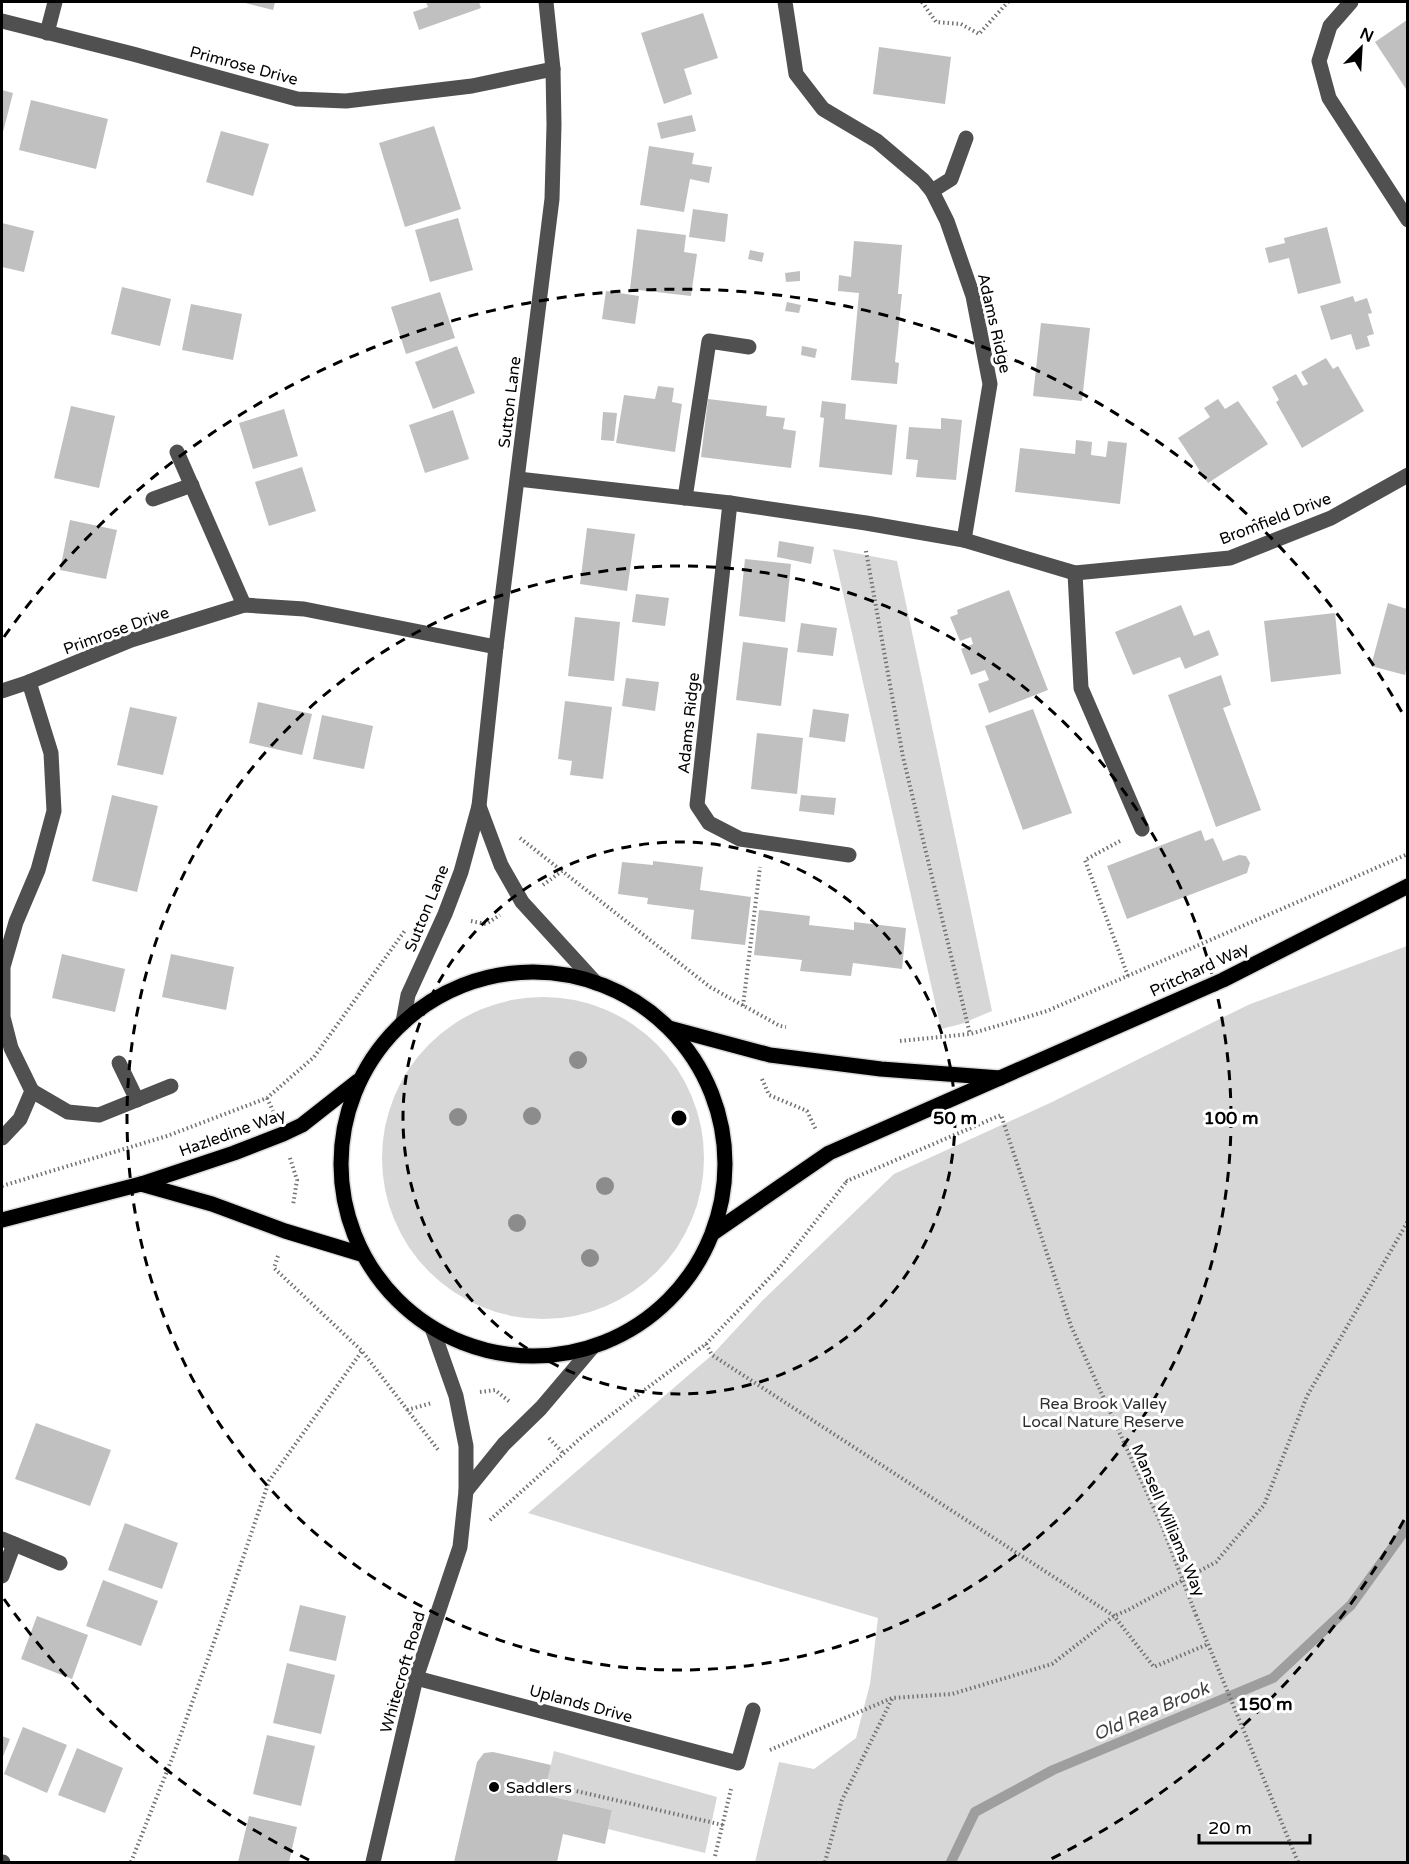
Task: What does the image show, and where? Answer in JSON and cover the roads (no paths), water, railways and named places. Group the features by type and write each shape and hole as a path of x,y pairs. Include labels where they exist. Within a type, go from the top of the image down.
{"main road":[{"name":"Pritchard Way","path":"713,1233 829,1153 1223,980 1407,886"},
{"path":"514,973 556,974 596,983 635,1001 669,1028 703,1075 722,1130 724,1187 713,1233 690,1275 658,1311 619,1337 591,1349 537,1357 501,1354 465,1344 432,1328 393,1297 361,1254 343,1200 342,1139 358,1082 390,1034 403,1022 436,998 474,981 514,973"},
{"name":"Pritchard Way","path":"669,1028 770,1055 881,1069 1002,1078"},
{"name":"Hazledine Way","path":"2,1221 141,1184 283,1134 302,1125 358,1082"},
{"path":"141,1184 212,1204 285,1231 361,1254"}],"street":[{"path":"47,33 55,2"},
{"name":"Sutton Lane","path":"403,1022 408,995 445,914 461,872 478,806 552,199 553,69 546,2"},
{"name":"Adams Ridge","path":"785,2 796,74 823,109 877,141 923,180 932,191 947,221 973,296 990,384 964,540"},
{"path":"1351,2 1330,26 1319,61 1329,98 1407,220"},
{"name":"Primrose Drive","path":"2,21 297,99 346,101 472,86 553,69"},
{"path":"932,191 951,179 966,138"},
{"path":"685,498 709,341 749,347"},
{"path":"177,452 244,605"},
{"name":"Bromfield Drive","path":"1075,573 1230,558 1331,518 1407,475"},
{"path":"518,479 730,503 866,523 964,540 1075,573 1081,688 1142,829"},
{"path":"153,499 192,485"},
{"name":"Adams Ridge","path":"730,503 697,805 710,823 740,839 849,855"},
{"name":"Primrose Drive","path":"2,691 131,640 244,605 304,609 496,647"},
{"path":"29,682 51,753 54,811 38,870 16,922 3,967 3,1017 11,1048 32,1092 68,1112 99,1115 171,1086"},
{"name":"Sutton Lane","path":"478,806 501,865 522,902 596,983"},
{"path":"119,1063 137,1100"},
{"path":"2,1138 20,1119 32,1092"},
{"name":"Whitecroft Road","path":"373,1863 416,1678 460,1547 466,1491 466,1446 458,1406 432,1328"},
{"path":"466,1491 504,1444 541,1408 591,1349"},
{"path":"2,1576 8,1542 60,1563"},
{"name":"Uplands Drive","path":"416,1678 738,1763 753,1710"}],"waterway":[{"name":"Old Rea Brook","path":"951,1862 975,1812 1053,1770 1273,1678 1351,1605 1408,1526"}],"place":[{"name":"Saddlers","path":"494,1787"}],"park label":[{"name":"Rea Brook Valley Local Nature Reserve","path":"1103,1412"}]}
